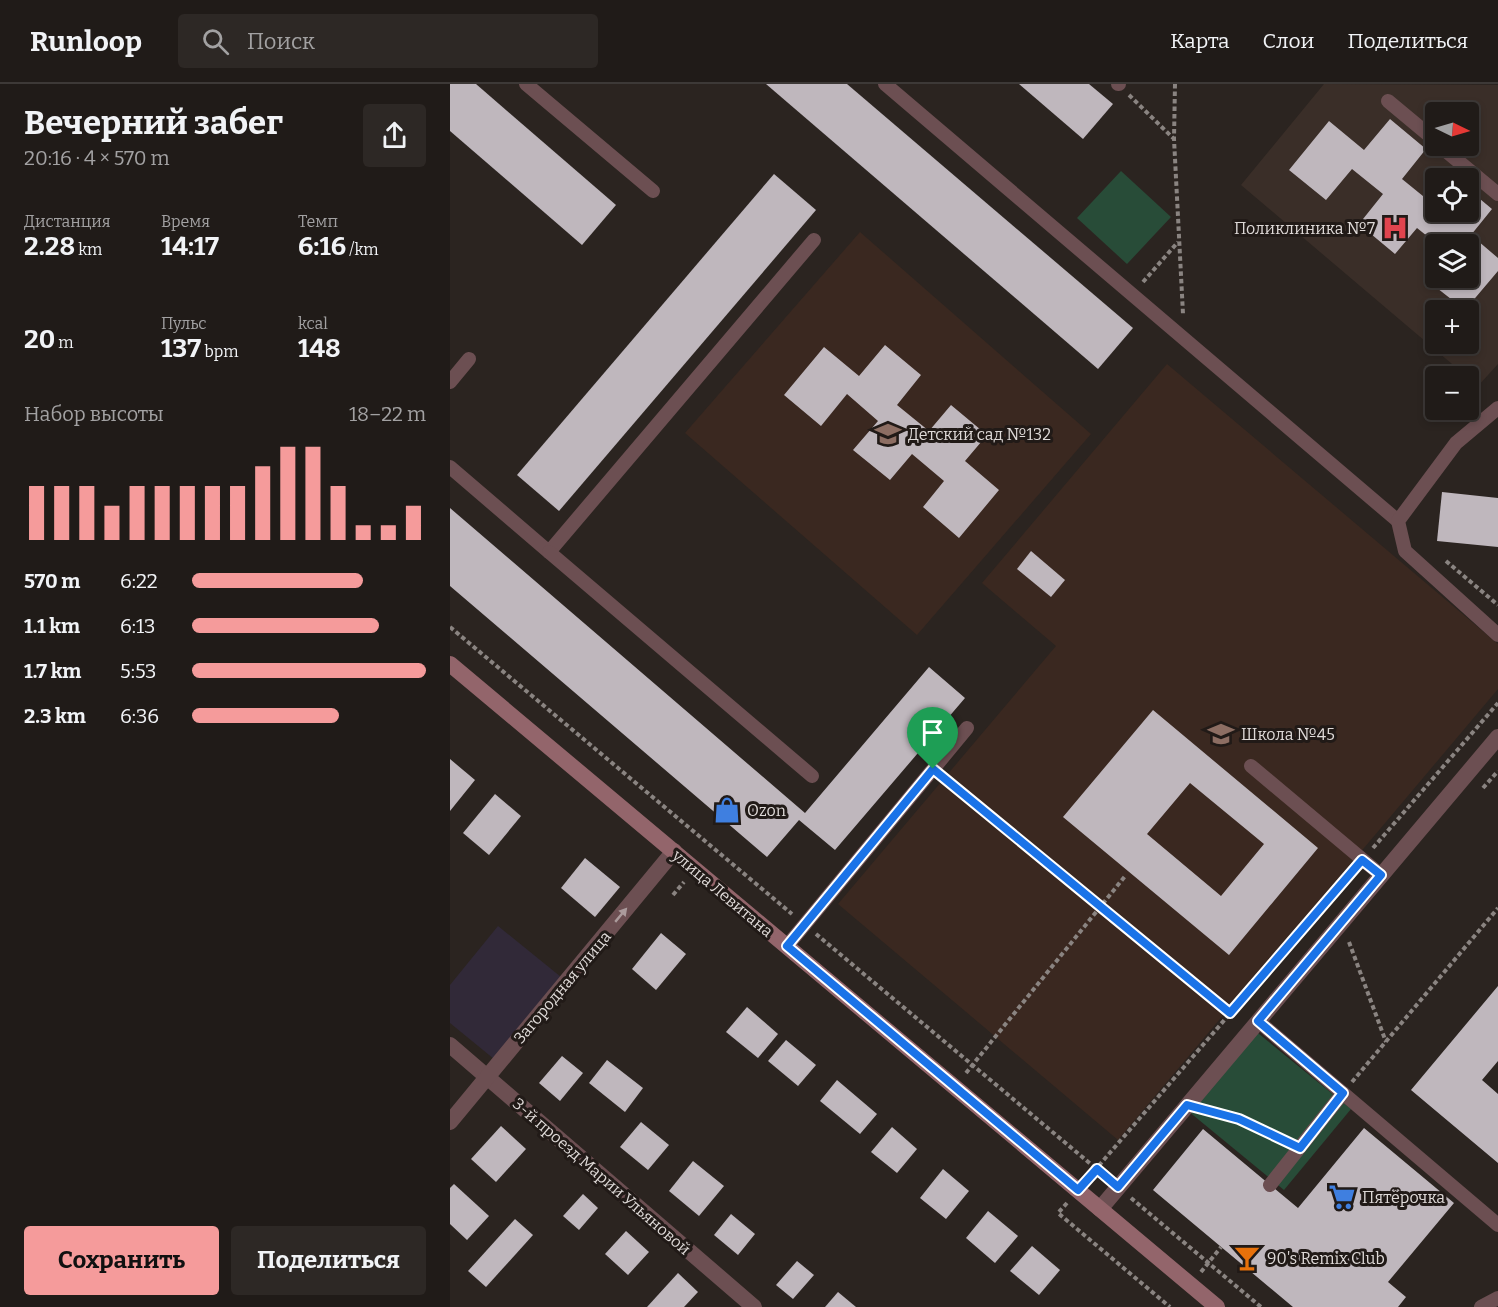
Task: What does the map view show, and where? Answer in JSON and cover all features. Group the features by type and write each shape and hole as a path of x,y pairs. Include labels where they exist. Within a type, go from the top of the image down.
{"main road":[{"name":"улица Левитана","path":"450,664 1217,1307"}],"street":[{"path":"1100,1209 1498,736"},
{"name":"Загородная улица","path":"450,1122 674,851"},
{"name":"3-й проезд Марии Ульяновой","path":"450,1045 754,1307"}],"lane":[{"path":"526,84 653,191"},
{"path":"885,84 1398,521 1405,551 1498,635"},
{"path":"1388,101 1425,132"},
{"path":"1452,156 1498,194"},
{"path":"549,552 814,240"},
{"path":"450,382 469,359"},
{"path":"1398,521 1456,443 1498,408"},
{"path":"450,467 812,776"},
{"path":"787,946 967,728"},
{"path":"1251,765 1381,875"},
{"path":"1258,1021 1498,1225"},
{"path":"1270,1185 1343,1093"},
{"path":"1484,1306 1498,1298"}],"path":[{"path":"1118,84 1173,139"},
{"path":"1175,84 1173,139 1184,339"},
{"path":"450,627 1261,1307"},
{"path":"1170,1307 1058,1214 1498,703"},
{"path":"933,769 1230,1013"},
{"path":"954,1087 1126,875"},
{"path":"1343,1093 1498,908"},
{"path":"1349,941 1386,1042"},
{"path":"1187,1105 1239,1119 1300,1148"},
{"path":"1196,1280 1221,1247"}],"shaded area":[{"name":"Поликлиника №7","path":"1324,84 1498,85 1498,364 1479,385 1479,366 1454,366 1440,354 1479,354 1479,300 1425,300 1425,341 1241,185"},
{"name":"Детский сад №132","path":"860,232 1091,434 917,635 685,433"},
{"name":"Школа №45","path":"1167,364 1498,644 1498,689 1118,1140 838,904 1056,646 982,583"},
{"path":"498,926 561,977 494,1059 450,1023 450,985"}],"green space":[{"path":"1121,171 1171,217 1127,264 1077,218"},
{"path":"1248,1025 1351,1109 1284,1190 1182,1106"}],"building":[{"path":"450,84 476,84 616,205 582,245 450,131"},
{"path":"766,84 847,84 1133,328 1098,369"},
{"path":"1019,84 1089,84 1113,104 1083,139"},
{"path":"1390,119 1425,148 1402,179 1425,198 1425,222 1479,222 1479,198 1492,209 1472,234 1425,234 1417,228 1395,254 1359,224 1383,194 1352,169 1326,200 1289,170 1329,121 1364,150"},
{"path":"774,174 816,210 559,511 517,475"},
{"path":"1479,242 1498,258 1498,271 1473,300 1452,300 1437,288 1479,288"},
{"path":"885,345 921,375 897,405 929,431 951,405 987,435 965,461 999,490 959,538 923,507 944,481 912,454 890,480 853,450 878,421 847,394 821,426 784,395 824,347 859,376"},
{"path":"1442,492 1498,498 1498,547 1437,541"},
{"path":"450,508 805,813 929,667 965,698 835,850 799,820 767,857 450,586"},
{"path":"1031,551 1065,580 1051,597 1017,569"},
{"path":"1153,710 1318,848 1229,955 1063,817","holes":["1190,783 1264,844 1221,896 1147,834"]},
{"path":"450,759 475,780 450,811"},
{"path":"495,794 521,816 489,855 463,833"},
{"path":"585,858 620,887 595,917 561,888"},
{"path":"661,933 686,954 656,990 632,969"},
{"path":"1498,986 1498,1061 1482,1080 1498,1094 1498,1163 1411,1090"},
{"path":"747,1007 778,1034 758,1058 726,1032"},
{"path":"786,1040 816,1065 798,1086 768,1061"},
{"path":"562,1056 583,1073 560,1101 539,1083"},
{"path":"607,1060 643,1088 625,1112 589,1083"},
{"path":"837,1080 877,1114 860,1134 820,1101"},
{"path":"641,1122 669,1145 648,1170 620,1147"},
{"path":"501,1126 526,1149 496,1182 471,1159"},
{"path":"892,1127 917,1149 897,1173 871,1152"},
{"path":"1364,1128 1454,1203 1388,1282 1406,1297 1398,1307 1293,1307 1153,1190 1203,1129 1298,1208"},
{"path":"693,1161 724,1186 699,1216 669,1191"},
{"path":"943,1169 969,1191 946,1219 920,1198"},
{"path":"454,1184 489,1216 467,1240 450,1224 450,1188"},
{"path":"583,1194 598,1208 579,1230 563,1216"},
{"path":"988,1211 1018,1236 995,1263 966,1238"},
{"path":"731,1214 755,1234 738,1255 714,1235"},
{"path":"515,1219 533,1235 486,1287 468,1271"},
{"path":"626,1231 649,1252 628,1275 605,1254"},
{"path":"1032,1246 1060,1270 1039,1295 1010,1271"},
{"path":"797,1261 814,1275 793,1299 776,1285"},
{"path":"678,1273 698,1292 684,1307 647,1307"},
{"path":"838,1292 856,1307 825,1307"}],"place":[{"name":"Поликлиника №7","path":"1395,228"},
{"name":"Детский сад №132","path":"888,434"},
{"name":"Школа №45","path":"1221,734"},
{"name":"Ozon","path":"727,810"},
{"name":"Пятёрочка","path":"1342,1197"},
{"name":"90's Remix Club","path":"1247,1258"}],"route":[{"path":"933,769 1230,1013 1362,860 1381,875 1258,1021 1343,1093 1300,1148 1239,1119 1187,1105 1118,1187 1097,1169 1078,1190 787,946 933,769"}]}
